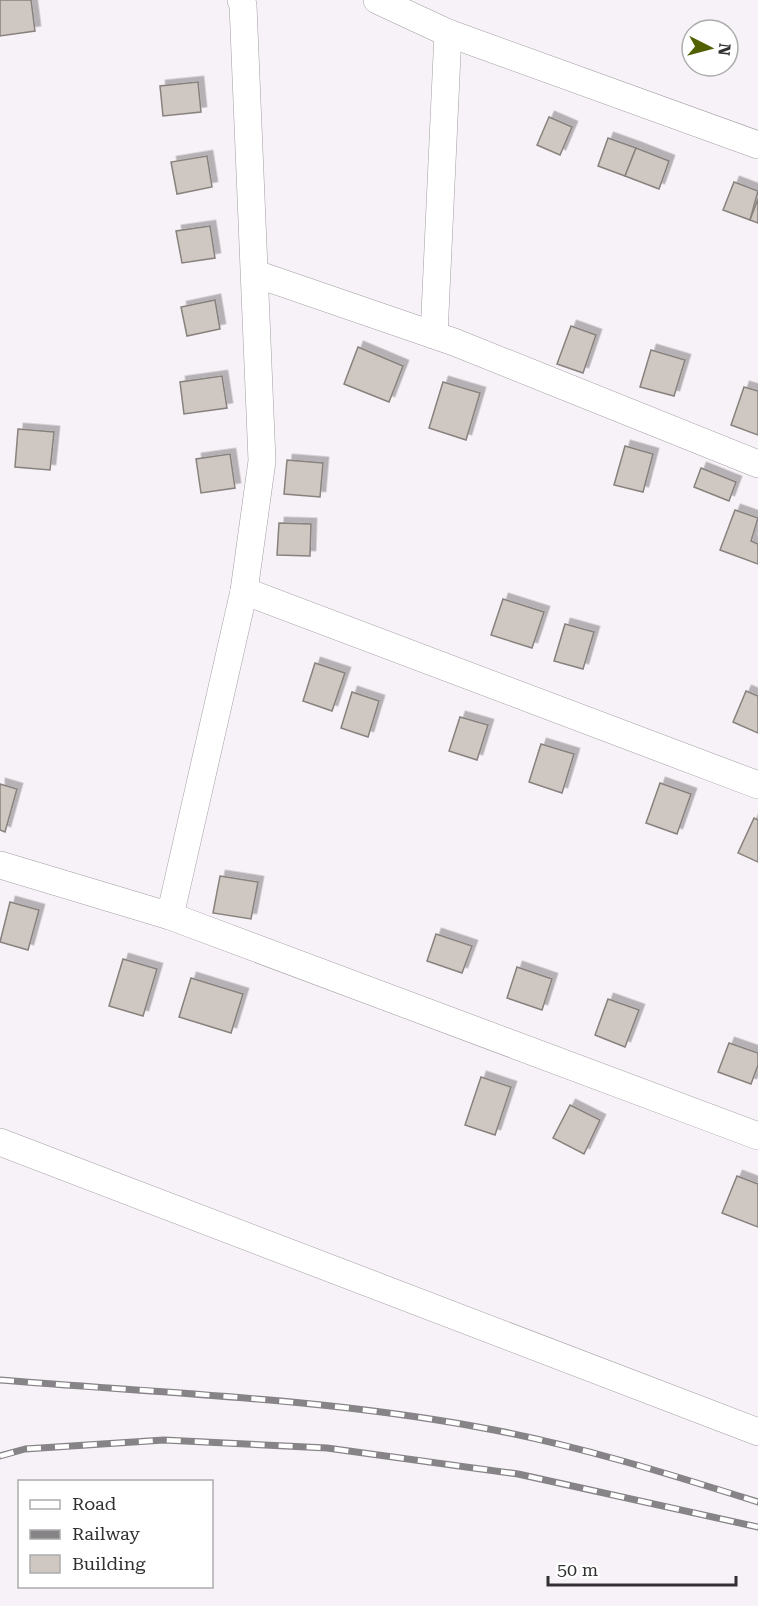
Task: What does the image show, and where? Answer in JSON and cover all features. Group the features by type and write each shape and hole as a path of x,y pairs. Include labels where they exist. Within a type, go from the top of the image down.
{"street":[{"path":"170,916 244,591 262,461 256,274 241,0"},
{"path":"377,0 448,33 758,145"},
{"path":"434,335 448,33"},
{"path":"256,274 434,335 758,464"},
{"path":"244,591 758,785"},
{"path":"0,865 170,916 758,1136"},
{"path":"0,1142 758,1432"}],"building":[{"path":"0,0 31,0 35,31 0,36"},
{"path":"198,82 201,112 163,116 160,86"},
{"path":"549,117 572,127 560,155 537,145"},
{"path":"608,138 636,148 625,176 598,166"},
{"path":"636,148 669,161 659,189 625,176"},
{"path":"207,156 212,187 177,194 171,162"},
{"path":"734,182 758,191 750,220 723,210"},
{"path":"758,199 758,223 750,220"},
{"path":"210,226 215,258 182,263 176,231"},
{"path":"215,300 220,329 187,336 181,307"},
{"path":"571,326 596,335 583,373 557,364"},
{"path":"358,347 403,366 389,402 344,384"},
{"path":"651,350 685,360 674,396 640,387"},
{"path":"222,376 227,408 184,414 180,382"},
{"path":"443,382 480,393 466,440 429,428"},
{"path":"744,387 758,391 758,435 731,425"},
{"path":"18,429 54,432 50,470 15,467"},
{"path":"625,446 653,454 643,492 614,485"},
{"path":"230,454 235,488 201,493 196,459"},
{"path":"287,460 323,463 320,497 284,494"},
{"path":"701,468 736,482 729,501 694,487"},
{"path":"735,510 758,518 751,541 758,544 758,564 720,550"},
{"path":"279,523 311,524 310,556 277,555"},
{"path":"503,599 544,612 532,648 491,635"},
{"path":"565,624 594,632 583,669 554,661"},
{"path":"315,663 345,673 332,711 303,701"},
{"path":"746,691 758,696 758,733 733,722"},
{"path":"352,692 379,701 368,737 341,728"},
{"path":"460,717 488,725 477,760 449,751"},
{"path":"541,744 574,754 562,793 529,782"},
{"path":"660,783 691,794 677,834 646,823"},
{"path":"0,784 17,789 5,832 0,830"},
{"path":"754,818 758,820 758,862 738,853"},
{"path":"220,876 258,882 251,919 213,913"},
{"path":"10,902 39,910 28,950 0,942"},
{"path":"436,934 472,946 462,973 427,961"},
{"path":"123,959 157,969 143,1016 109,1006"},
{"path":"517,967 552,979 542,1010 507,998"},
{"path":"191,978 243,994 231,1033 179,1017"},
{"path":"608,999 639,1010 625,1047 595,1035"},
{"path":"729,1043 758,1053 758,1065 751,1084 718,1072"},
{"path":"481,1077 511,1087 495,1135 465,1125"},
{"path":"570,1105 600,1120 584,1154 553,1138"},
{"path":"737,1176 758,1184 758,1227 722,1213"}],"railway":[{"path":"0,1380 300,1403 419,1417 514,1434 584,1451 758,1502"},
{"path":"0,1456 25,1449 164,1440 327,1448 518,1474 758,1527"}]}
